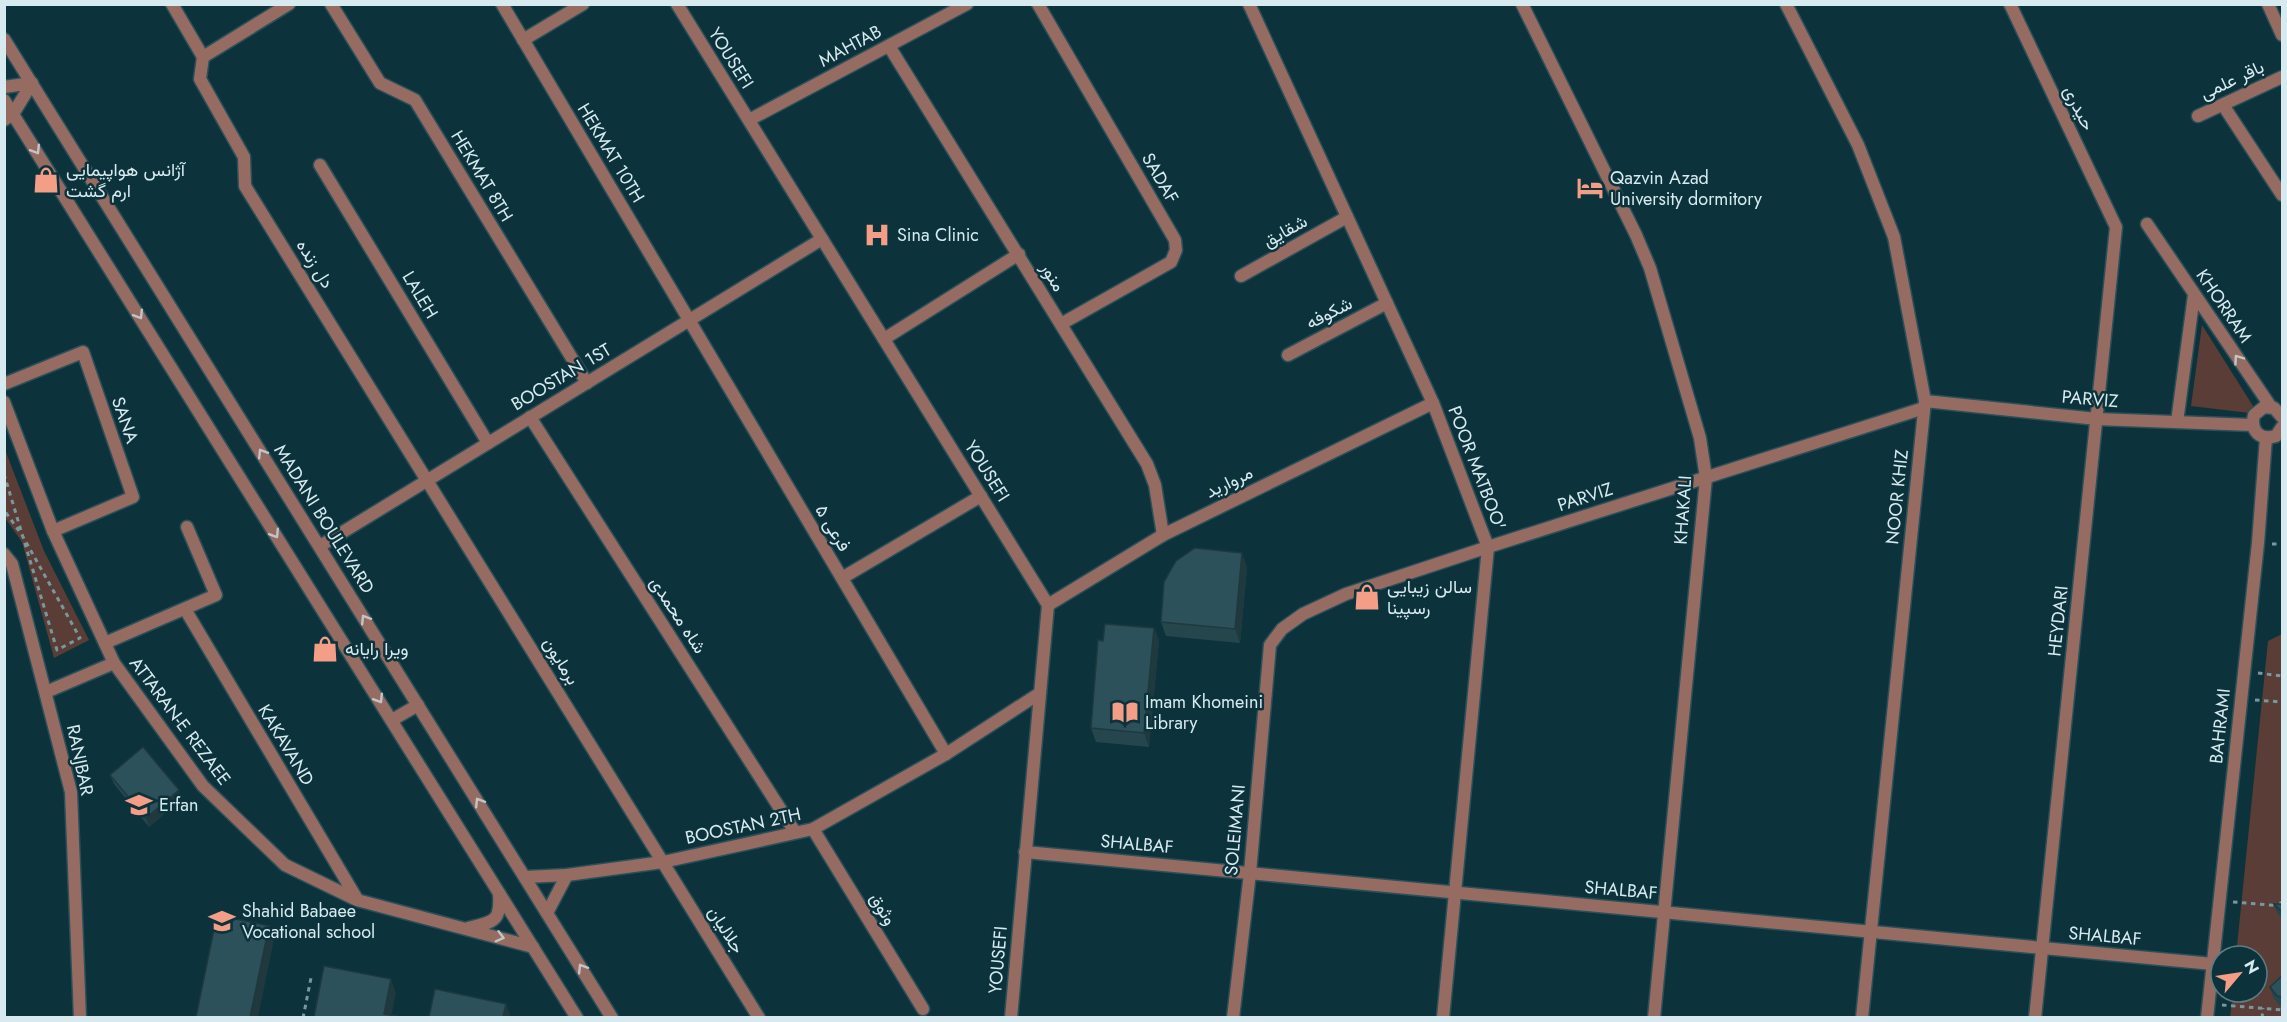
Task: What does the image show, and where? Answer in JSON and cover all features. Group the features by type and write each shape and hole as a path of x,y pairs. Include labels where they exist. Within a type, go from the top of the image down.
{"street":[{"path":"172,4 203,57 289,4"},
{"name":"HEKMAT 8TH","path":"331,4 380,83 415,100 587,383"},
{"name":"HEKMAT 10TH","path":"502,4 689,320"},
{"path":"523,40 583,4"},
{"name":"YOUSEFI","path":"677,4 1048,605 1011,1017"},
{"name":"MAHTAB","path":"748,120 968,4"},
{"name":"SADAF","path":"1038,4 1175,240 1176,250 1171,262 1061,324"},
{"name":"POOR MATBOO'","path":"1249,4 1433,403 1488,547 1443,1017"},
{"name":"KHAKALI","path":"1522,4 1636,234 1650,268 1700,438 1706,478 1654,1017"},
{"name":"NOOR KHIZ","path":"1786,4 1858,145 1894,237 1924,405 1862,1017"},
{"name":"HEYDARI","path":"2010,4 2116,227 2035,1017"},
{"path":"2268,4 2283,35"},
{"name":"MADANI BOULEVARD","path":"4,39 612,1017"},
{"name":"منور","path":"890,46 1147,464 1155,484 1163,535"},
{"name":"دل زنده","path":"203,57 200,79 244,157 245,186 428,480"},
{"name":"باقر علمی","path":"2198,116 2283,77"},
{"path":"4,87 32,83"},
{"path":"9,117 32,83"},
{"path":"4,100 9,117 392,720 577,1017"},
{"path":"2223,105 2283,195"},
{"name":"LALEH","path":"320,165 488,443"},
{"name":"شقایق","path":"1241,276 1347,217"},
{"name":"KHORRAM","path":"2147,224 2271,407 2283,417"},
{"name":"BOOSTAN 1ST","path":"320,546 822,239"},
{"path":"884,339 1019,254"},
{"path":"2177,422 2194,295"},
{"name":"شکوفه","path":"1288,355 1387,303"},
{"name":"فرعی ۵","path":"689,320 946,754"},
{"name":"SANA","path":"4,384 83,352 133,497 53,531"},
{"name":"ATTARAN-E REZAEE","path":"4,402 53,531 114,663 203,786 285,865 357,900 533,947"},
{"name":"مروارید","path":"1048,605 1163,535 1433,403"},
{"name":"PARVIZ","path":"1270,645 1282,629 1303,614 1346,594 1924,405 2097,419 2252,425"},
{"path":"2271,407 2259,410 2254,415 2252,425 2257,434 2266,438 2276,436 2283,427"},
{"name":"شاه محمدی","path":"530,417 795,832"},
{"name":"BAHRAMI","path":"2215,944 2258,543 2266,438"},
{"name":"برمایون","path":"428,480 663,862"},
{"path":"842,578 981,496"},
{"path":"105,643 216,595 187,526"},
{"name":"RANJBAR","path":"4,554 12,564 71,792 80,1017"},
{"name":"KAKAVAND","path":"184,609 357,900"},
{"name":"SOLEIMANI","path":"1233,1017 1250,873 1270,645"},
{"path":"46,692 114,663"},
{"name":"BOOSTAN 2TH","path":"525,877 567,875 663,862 813,829 946,754 1040,693"},
{"path":"392,720 418,705"},
{"name":"وثوق","path":"813,829 923,1009"},
{"name":"SHALBAF","path":"1026,852 2209,964"},
{"name":"جلالیان","path":"663,862 759,1017"},
{"path":"547,913 567,875"},
{"path":"466,928 490,923 498,917 501,909 499,893"},
{"name":"BAHRAMI","path":"2207,1017 2209,1004"}],"path":[{"path":"4,474 22,535 57,650 80,638 22,535 4,510"},
{"path":"2244,672 2283,676"},
{"path":"2241,699 2283,702"},
{"path":"2220,900 2281,906 2283,898"},
{"path":"303,1017 311,978"},
{"path":"2209,1004 2283,1010"},
{"path":"2262,1017 2263,1008"}],"shaded area":[{"path":"2202,325 2258,414 2191,406"},
{"path":"4,447 44,551 89,640 54,658 22,542 5,518"},
{"path":"2282,634 2282,1017 2230,1018 2232,1004 2269,1004 2269,944 2237,944 2268,641"}],"building":[{"path":"1195,548 1242,553 1235,629 1161,622 1164,582 1176,561"},
{"name":"Imam Khomeini Library","path":"1105,624 1154,628 1144,733 1091,728 1098,640 1103,641"},
{"path":"143,747 179,790 146,818 110,775"},
{"path":"2274,904 2283,904 2283,913"},
{"path":"217,915 269,926 250,1017 196,1017"},
{"path":"324,966 391,979 384,1014 401,1017 314,1017"},
{"path":"2283,975 2283,997 2277,996 2270,987"},
{"path":"435,989 506,1004 503,1017 429,1017"}],"place":[{"name":"آژانس هواپیمایی ارم‌ گشت","path":"46,180"},
{"name":"Qazvin Azad University dormitory","path":"1590,188"},
{"name":"Sina Clinic","path":"877,235"},
{"name":"سالن زیبایی رسپینا","path":"1367,597"},
{"name":"ویرا رایانه","path":"325,649"},
{"name":"Imam Khomeini Library","path":"1125,712"},
{"name":"Erfan","path":"139,805"},
{"name":"Shahid Babaee Vocational school","path":"222,921"}]}
